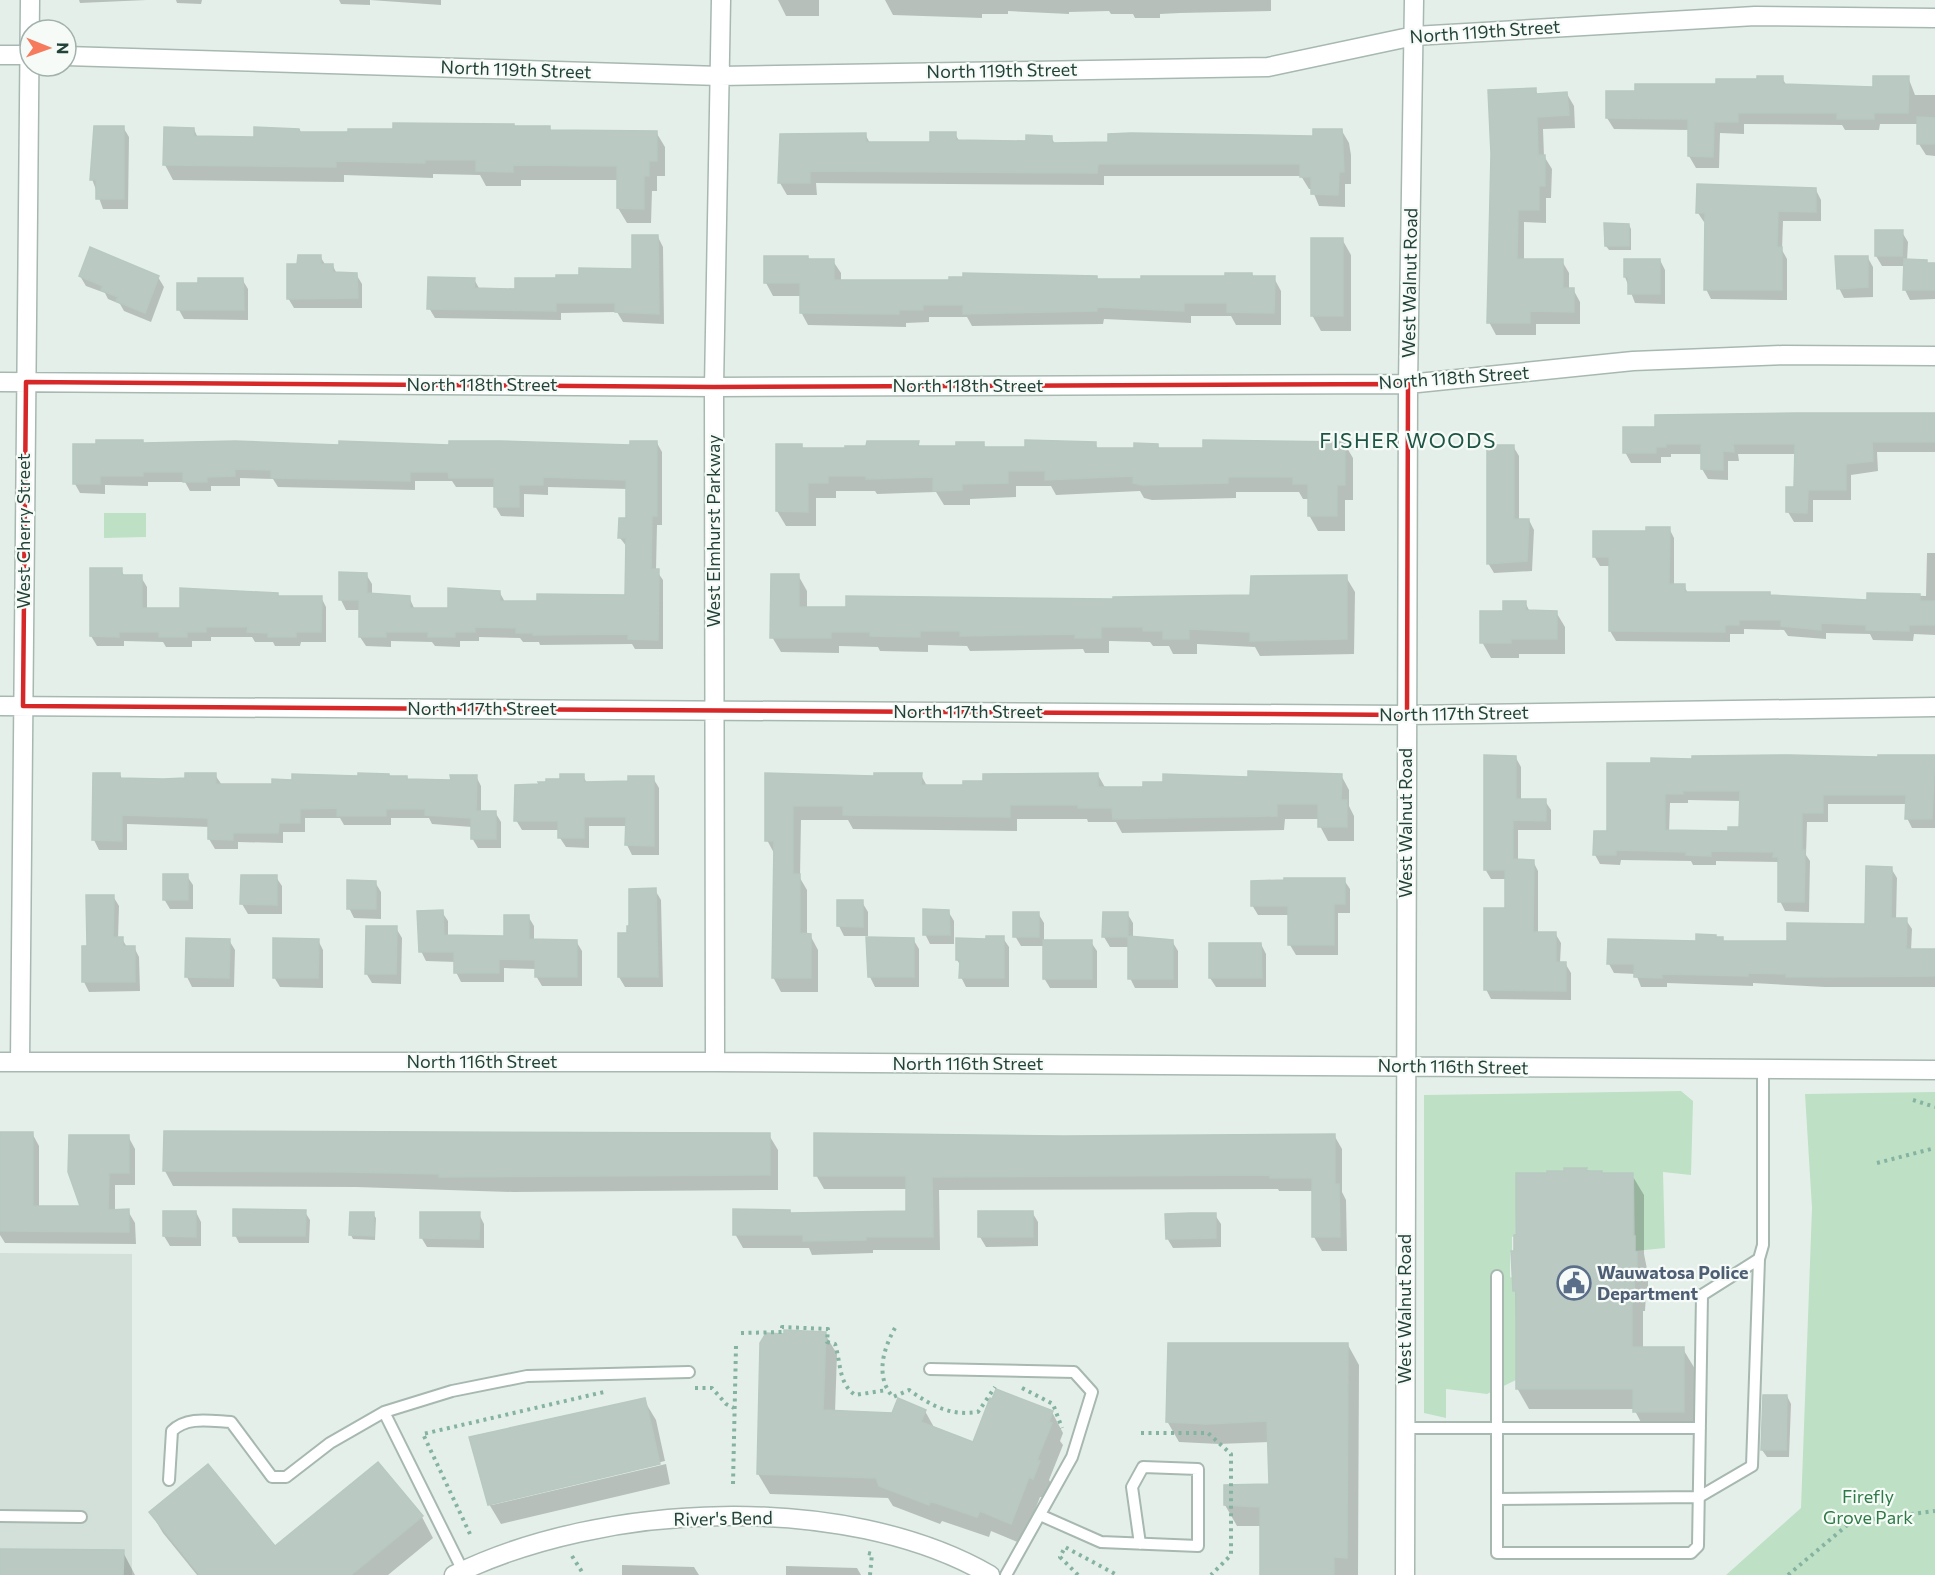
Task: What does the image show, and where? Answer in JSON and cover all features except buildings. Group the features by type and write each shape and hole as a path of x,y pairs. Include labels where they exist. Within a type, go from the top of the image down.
{"street":[{"name":"West Cherry Street","path":"30,0 30,18"},
{"name":"West Elmhurst Parkway","path":"716,1062 714,387 721,0"},
{"name":"West Walnut Road","path":"1405,1575 1408,384 1414,0"},
{"name":"North 119th Street","path":"78,56 720,76 1268,67 1414,36 1755,16 1935,18"},
{"path":"0,55 18,55"},
{"name":"West Cherry Street","path":"20,1062 29,78"},
{"name":"North 118th Street","path":"0,382 714,387 1408,384 1633,362 1783,355 1935,356"},
{"name":"North 117th Street","path":"0,706 1407,715 1935,707"},
{"name":"North 116th Street","path":"0,1062 716,1062 1935,1070"},
{"name":"River's Bend","path":"458,1573 502,1555 588,1532 648,1521 751,1516 800,1519 858,1528 922,1545 990,1575"}],"lane":[{"path":"1497,1499 1699,1497 1752,1466 1759,1260 1763,1245 1763,1070"},
{"path":"1497,1276 1497,1553 1691,1553 1698,1546 1702,1295 1759,1260"},
{"path":"930,1370 1074,1372 1092,1392 1072,1457 1006,1575"},
{"path":"169,1480 172,1431 179,1424 190,1420 231,1422 273,1477 286,1477 330,1443 384,1412 453,1390 526,1376 689,1372"},
{"path":"384,1412 458,1573"},
{"path":"1405,1428 1700,1428"},
{"path":"1040,1515 1101,1542 1140,1544 1198,1546 1198,1469 1143,1467 1132,1487 1140,1544"},
{"path":"0,1516 81,1518"}],"path":[{"path":"1913,1100 1935,1107"},
{"path":"1877,1163 1935,1148"},
{"path":"741,1333 782,1332 782,1327 828,1329 827,1342 835,1344 841,1376 851,1392 855,1395 887,1390"},
{"path":"895,1328 886,1343 882,1361 887,1390 893,1397 909,1390 941,1411 964,1414 978,1412 993,1388 1002,1384"},
{"path":"733,1484 736,1346"},
{"path":"1012,1384 1053,1404 1062,1423 1063,1435"},
{"path":"691,1388 712,1388 726,1404 734,1408"},
{"path":"470,1534 423,1434 615,1390"},
{"path":"1788,1575 1851,1522 1935,1511"},
{"path":"1078,1575 1060,1557 1065,1547 1117,1575"},
{"path":"861,1551 872,1554 870,1575"}],"highlighted area":[{"path":"26,382 714,387 1408,384 1407,715 23,706"}],"shaded area":[{"path":"0,1253 132,1254 132,1575 0,1575"}],"green space":[{"path":"104,513 146,513 146,537 104,538"},
{"path":"1681,1091 1693,1101 1691,1175 1663,1172 1665,1248 1635,1251 1634,1176 1603,1175 1566,1168 1549,1174 1517,1173 1515,1236 1512,1237 1512,1252 1510,1252 1510,1277 1514,1278 1513,1291 1516,1291 1516,1380 1487,1394 1446,1389 1446,1418 1424,1413 1424,1095"},
{"name":"Firefly Grove Park","path":"1935,1092 1935,1575 1726,1575 1801,1508 1812,1208 1805,1094"}],"place":[{"name":"Wauwatosa Police Department","path":"1574,1283"}],"district":[{"name":"FISHER WOODS","path":"1408,441"}]}
